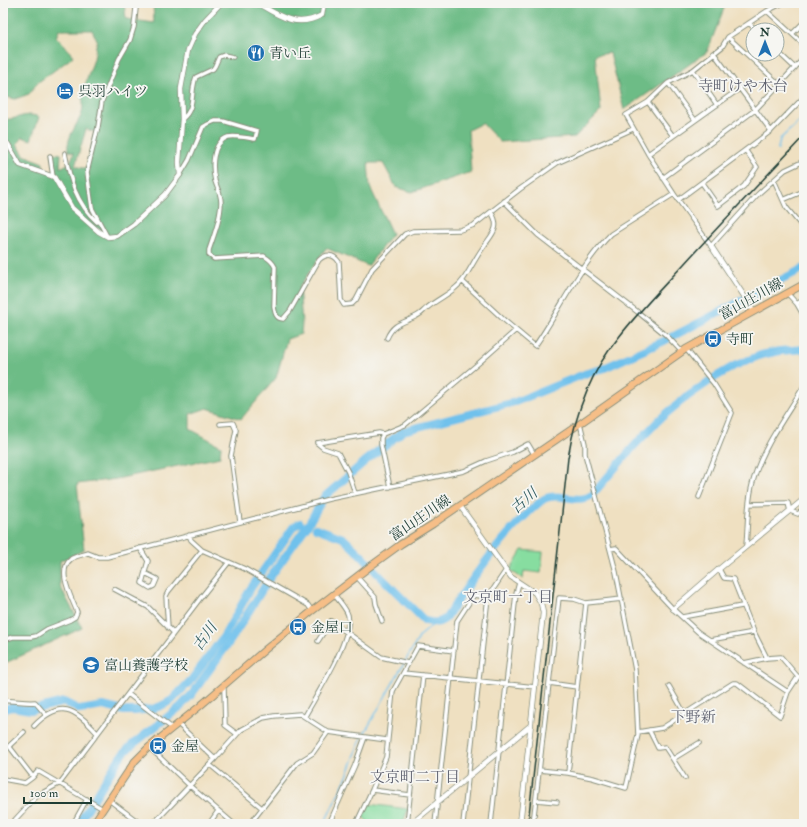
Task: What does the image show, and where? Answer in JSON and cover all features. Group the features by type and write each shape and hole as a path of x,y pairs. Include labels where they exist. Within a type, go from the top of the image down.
{"main road":[{"name":"富山庄川線","path":"93,824 135,761 149,747 312,611 368,568 401,544 460,506 684,350 804,284"}],"street":[{"path":"108,237 92,208 87,172 98,127 102,101 119,59 130,40 134,27 136,8 134,3"},
{"path":"180,175 179,162 182,119 182,89 188,50 195,34 220,3"},
{"path":"257,3 273,14 290,20 306,22 322,16 324,3"},
{"path":"750,22 783,3"},
{"path":"767,11 804,45"},
{"path":"792,34 804,22"},
{"path":"745,26 728,37 722,46 693,70 668,83 648,102 626,115 663,178 711,246 754,311"},
{"path":"728,37 779,84"},
{"path":"713,52 739,89 772,131"},
{"path":"182,119 188,115 191,107 196,77 213,69 218,57 224,55 233,57"},
{"path":"785,58 795,68"},
{"path":"663,178 755,110 804,58"},
{"path":"693,70 717,105"},
{"path":"668,83 695,120"},
{"path":"648,154 739,89"},
{"path":"678,200 772,131 804,97"},
{"path":"648,102 673,136"},
{"path":"50,156 53,177 72,208 99,232 108,237 116,236 134,224 165,195 189,160 203,127 215,121 257,131 255,139 230,137 222,141 216,149 214,161 215,180 220,195 221,208 209,250 209,255 214,259 264,256 269,259 274,264 275,268 274,307 277,317 280,319 286,317 319,260 323,256 333,256 339,262 341,300 344,305 352,304 356,300 372,270 404,234 413,231 460,230 474,226 504,201 557,163 633,129"},
{"path":"3,140 8,144 20,165 53,177"},
{"path":"702,183 718,206 744,186 757,167 746,151"},
{"path":"65,153 70,179 75,193 93,219 101,226"},
{"path":"711,246 758,194 785,170 804,162"},
{"path":"774,180 786,207 804,229"},
{"path":"783,200 804,191"},
{"path":"462,281 535,346 552,321 590,257 611,234 674,194"},
{"path":"504,201 538,236 583,269 673,343 684,350 714,384 732,413 699,497"},
{"path":"387,338 389,332 398,324 424,312 453,290 462,281 474,259 496,228 496,219 491,212"},
{"path":"787,293 797,304 804,316"},
{"path":"797,304 804,299"},
{"path":"355,493 348,472 338,453 323,448 316,443 379,433 383,434 405,425 516,330"},
{"path":"746,546 749,504 753,480 760,460 804,386"},
{"path":"220,424 233,423 236,430 231,456 240,522"},
{"path":"539,770 568,773 593,778 626,788 638,732 635,670 622,599 585,454 585,444 580,423"},
{"path":"383,434 381,438 381,445 390,486"},
{"path":"3,640 13,637 36,636 46,628 75,617 77,612 65,581 64,573 66,565 71,559 88,553 98,557 107,557 329,499 464,471 486,461 513,452 526,444 528,444 534,454"},
{"path":"673,609 746,546 804,499"},
{"path":"749,504 788,503 790,511"},
{"path":"460,506 511,577 535,593 541,603 543,613 520,824"},
{"path":"790,511 798,514 804,509"},
{"path":"189,535 191,540 202,550 245,569 308,606 312,611"},
{"path":"140,548 148,561 142,583 150,588 154,586 157,579 145,573"},
{"path":"610,549 616,548 673,609 698,632 788,692"},
{"path":"168,628 166,596 202,550"},
{"path":"11,824 38,796 60,783 229,562"},
{"path":"719,569 724,578 733,579 742,606 767,658"},
{"path":"463,824 488,597 506,570"},
{"path":"357,577 375,597 382,621"},
{"path":"491,824 516,594 519,583"},
{"path":"114,589 148,607 174,633"},
{"path":"305,716 340,652 347,634 348,614 334,594"},
{"path":"434,824 457,621 474,595 488,597"},
{"path":"533,824 559,598 574,599 586,603 622,599"},
{"path":"568,773 586,603"},
{"path":"682,617 742,606"},
{"path":"318,641 330,621 381,657 408,663"},
{"path":"710,640 754,632"},
{"path":"356,824 386,757 393,691 408,663 418,646 454,651"},
{"path":"744,663 767,658 781,657 798,677"},
{"path":"403,673 535,687"},
{"path":"638,732 662,728 733,683 737,683 780,716 788,692 798,677 804,675"},
{"path":"407,824 423,676"},
{"path":"549,683 577,686"},
{"path":"669,686 685,714"},
{"path":"222,687 224,689 226,725 237,734"},
{"path":"128,694 166,723 175,726 215,759"},
{"path":"3,701 10,700 35,702 44,714"},
{"path":"34,726 44,714 64,708 79,715 97,733"},
{"path":"153,824 210,765 237,734 249,724 263,718 300,714 328,732 388,740"},
{"path":"411,824 531,725"},
{"path":"649,730 658,748 665,747 685,778"},
{"path":"24,732 9,746 33,777"},
{"path":"250,824 297,763 313,753 328,732"},
{"path":"329,824 355,765 365,737"},
{"path":"673,759 700,743"},
{"path":"149,747 190,786 234,824"},
{"path":"210,765 262,808"},
{"path":"3,779 25,783 38,771 103,809"},
{"path":"372,790 410,795"},
{"path":"73,824 88,800"},
{"path":"109,800 141,824"},
{"path":"536,800 557,802"},
{"path":"209,824 218,811"}],"green space":[{"path":"3,3 124,3 126,19 154,23 153,3 726,3 707,52 624,110 610,53 595,55 601,111 575,137 500,142 482,123 468,130 471,172 412,192 396,187 383,163 368,163 370,187 392,234 368,266 326,248 299,287 302,323 301,334 287,339 276,378 241,419 207,408 190,414 190,429 221,446 220,457 116,479 77,484 84,550 60,561 60,586 82,628 3,664 3,119 12,119 29,115 39,117 31,140 22,137 17,144 24,155 43,163 43,168 57,175 52,153 61,154 60,168 70,163 74,153 68,151 68,142 82,114 83,100 81,97 94,59 97,40 92,30 59,30 56,37 64,44 73,56 37,83 29,94 15,99 3,96","holes":["86,129 95,132 86,169 75,166"]},
{"path":"522,550 543,552 541,573 524,571 523,579 510,570"},
{"path":"368,804 408,809 404,820 400,824 370,824 363,817"}],"waterway":[{"path":"778,149 780,139 804,117"},
{"path":"78,824 121,756 132,745 180,707 192,694 231,640 269,579 309,523 324,497 403,431 515,402 587,373 602,369 664,341 804,268"},
{"name":"古川","path":"316,528 343,538 425,621 434,623 439,622 446,618 507,535 526,514 544,499 556,496 575,499 587,498 592,495 635,445 661,418 684,399 714,378 734,366 761,355 780,351 804,349"},
{"name":"古川","path":"3,709 12,707 31,710 64,702 80,710 103,706 124,711 135,711 152,709 172,700 192,679 224,636 251,588 294,526 300,523"},
{"path":"324,824 348,774 360,741 420,636 435,623"}],"railway":[{"path":"528,824 568,458 575,426 592,379 609,350 634,318 804,136"}],"place":[{"name":"青い丘","path":"256,53"},
{"name":"呉羽ハイツ","path":"65,91"},
{"name":"寺町","path":"713,339"},
{"name":"金屋口","path":"298,627"},
{"name":"富山養護学校","path":"91,665"},
{"name":"金屋","path":"158,746"}],"district":[{"name":"寺町けや木台","path":"743,86"},
{"name":"文京町一丁目","path":"508,597"},
{"name":"下野新","path":"693,717"},
{"name":"文京町二丁目","path":"415,777"}]}
